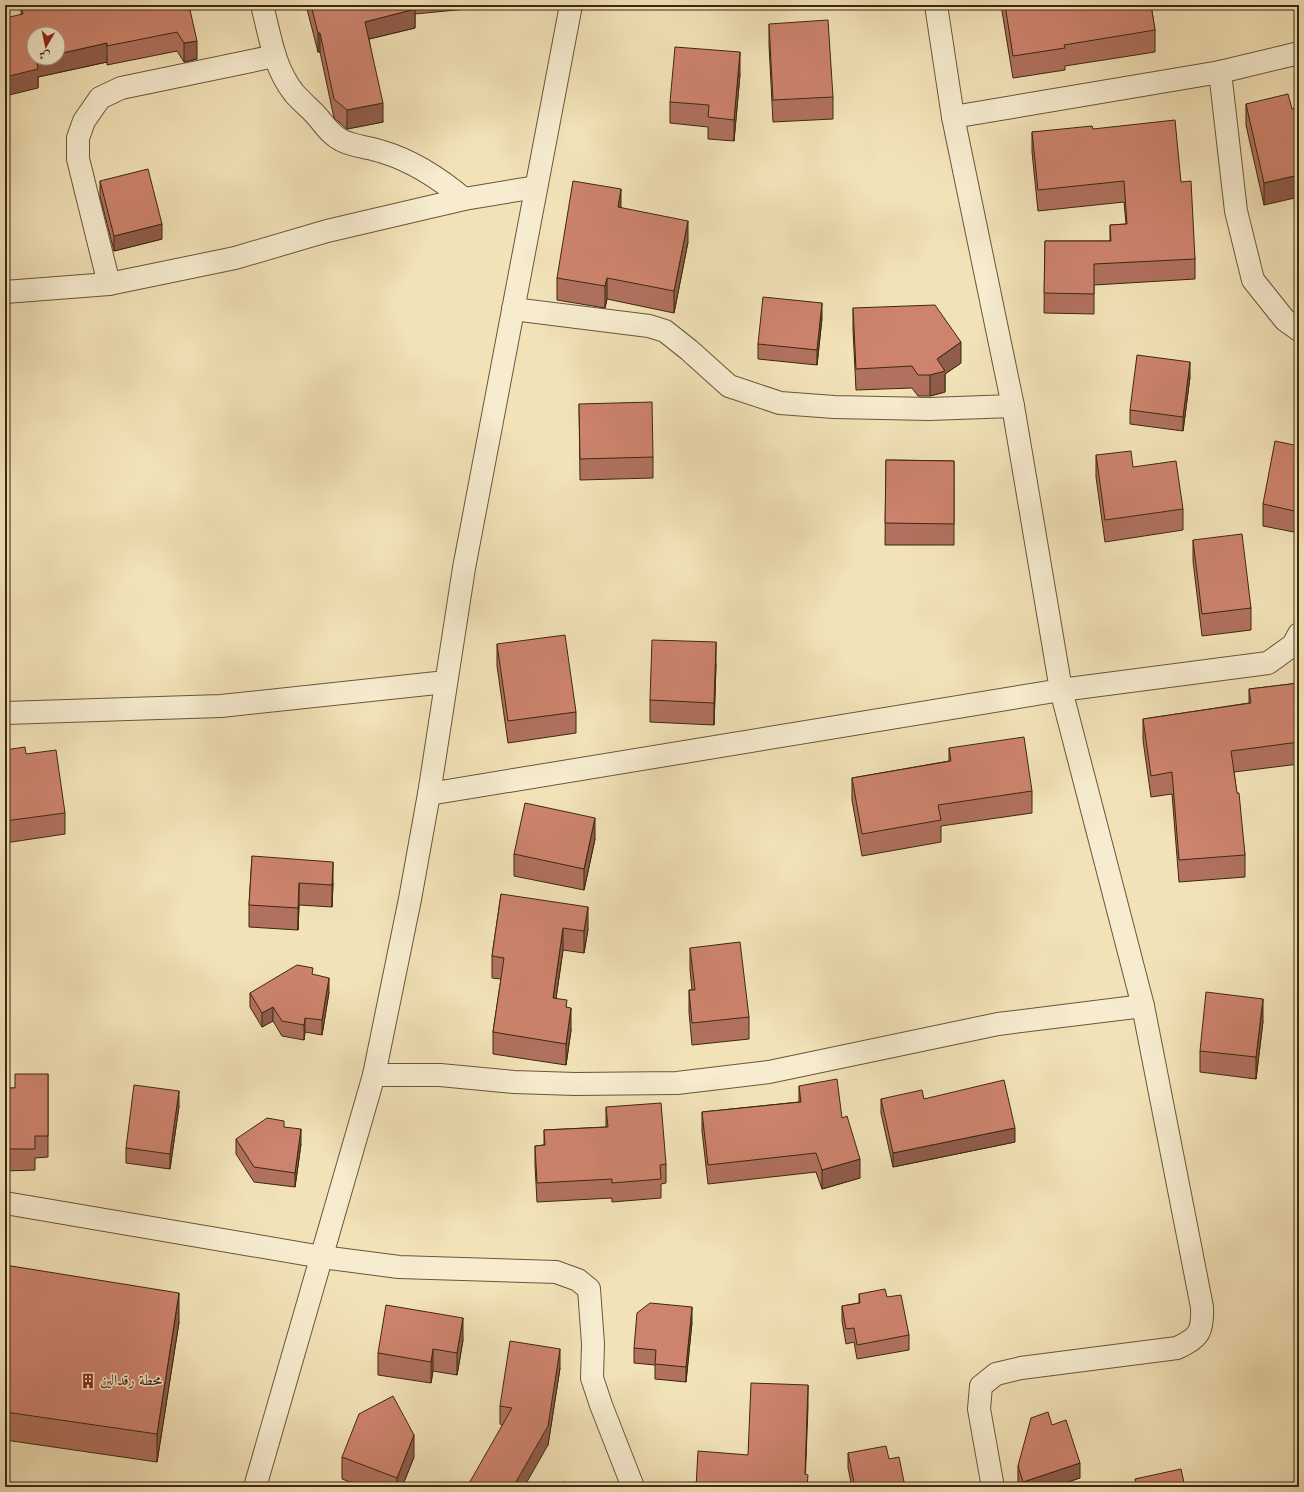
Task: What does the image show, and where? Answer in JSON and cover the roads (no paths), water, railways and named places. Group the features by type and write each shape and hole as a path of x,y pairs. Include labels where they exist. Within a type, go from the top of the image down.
{"street":[{"path":"262,5 275,56 283,76 295,94 334,136 350,144 381,151 414,164 443,182 464,199"},
{"path":"255,1487 374,1075 410,899 429,794 464,568 571,5"},
{"path":"936,5 953,117 1013,406 1061,690 1143,1006 1202,1307 1202,1325 1194,1340 1177,1348 1021,1368 996,1374 981,1386 979,1409 992,1482"},
{"path":"953,117 1220,72 1299,53"},
{"path":"109,284 78,159 78,138 84,121 100,98 121,88 275,56"},
{"path":"1220,72 1236,211 1253,280 1285,320 1299,330"},
{"path":"5,292 109,284 235,258 328,230 464,199 536,187"},
{"path":"513,309 649,326 665,331 689,350 729,386 780,403 834,407 929,409 1013,406"},
{"path":"429,794 1061,690 1268,663 1293,645 1299,634"},
{"path":"5,712 221,706 446,682"},
{"path":"374,1075 440,1075 514,1082 575,1084 677,1083 769,1072 998,1024 1143,1006"},
{"path":"5,1203 322,1257 399,1267 556,1272 578,1280 589,1289 593,1344 592,1378 633,1487"}],"place":[{"name":"محطة رقدالين","path":"88,1381"}]}
